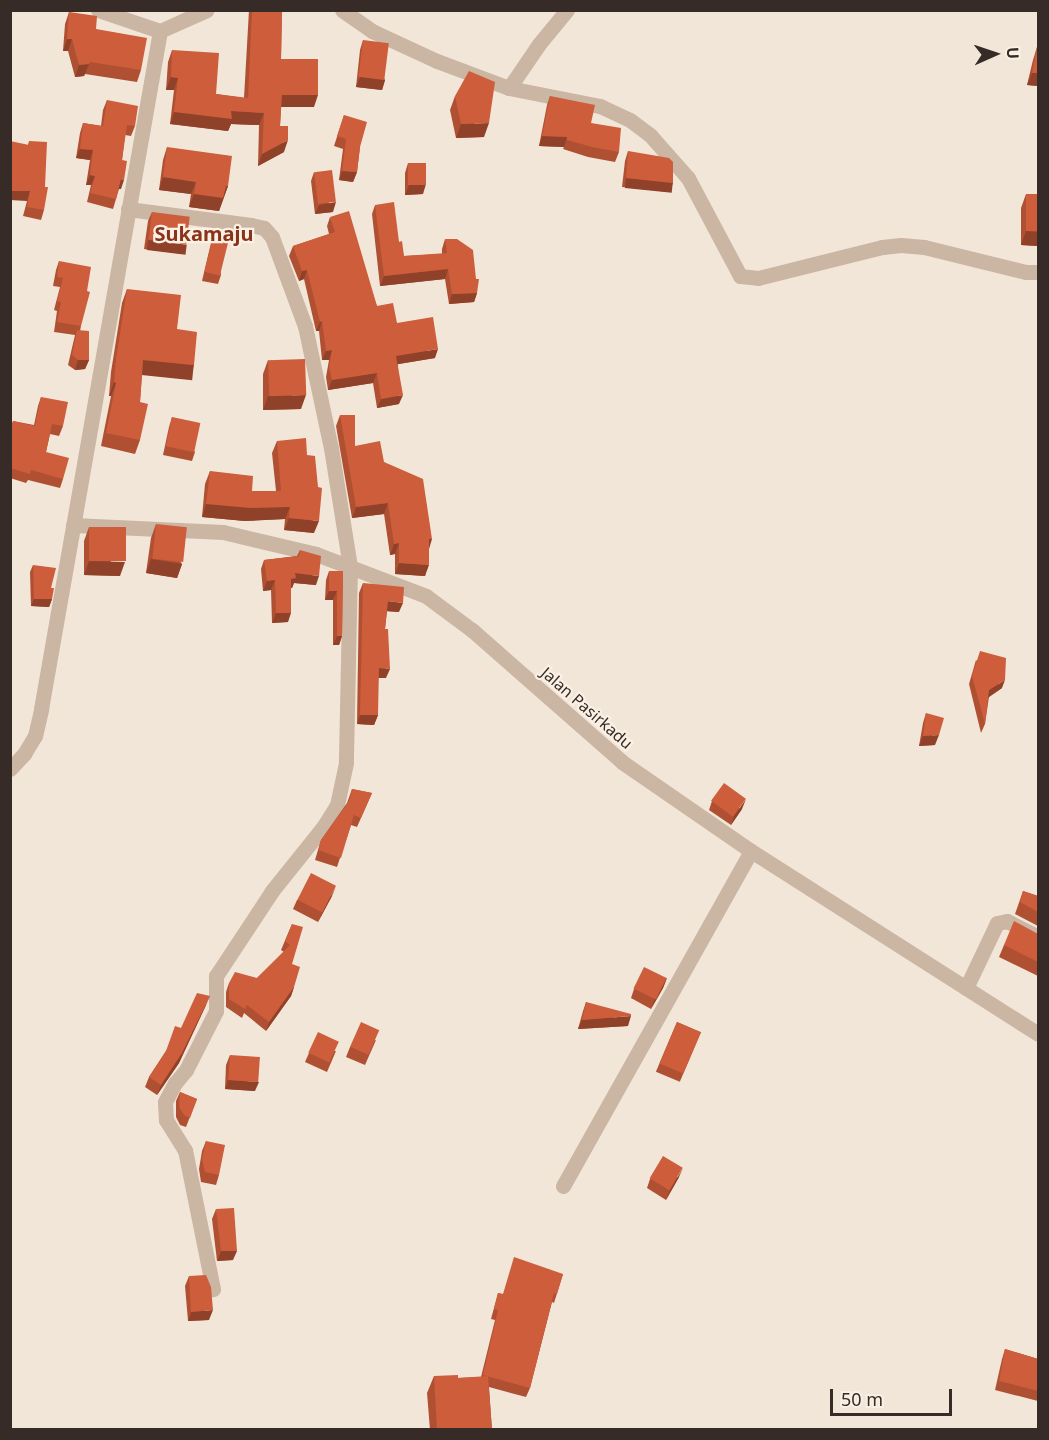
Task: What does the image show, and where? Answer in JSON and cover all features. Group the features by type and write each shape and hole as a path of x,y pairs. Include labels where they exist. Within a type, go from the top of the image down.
{"street":[{"path":"98,10 160,31 207,10"},
{"path":"342,10 372,31 437,61 509,88 600,106 630,120 650,135 688,178 740,276 758,278 882,247 901,245 924,247 1026,272 1038,272"},
{"path":"509,88 538,44 567,10"},
{"path":"10,769 24,754 35,736 160,31"},
{"path":"128,209 251,225 264,228 272,237 304,326 331,448 350,566 346,763 337,805 324,826 272,891 216,976 216,1011 186,1070 170,1091 165,1102 166,1120 185,1150 213,1289"},
{"name":"Jalan Pasirkadu","path":"73,525 223,531 316,554 426,596 472,630 622,762 751,851 1038,1034"},
{"path":"563,1185 751,851"},
{"path":"966,988 998,923 1007,921 1038,937"}],"building":[{"path":"252,10 282,10 281,59 318,59 318,95 282,95 280,126 288,126 288,140 262,154 264,113 231,111 232,119 174,112 178,78 171,77 172,50 219,53 216,94 248,98"},
{"path":"69,12 97,16 96,29 147,38 141,70 90,62 79,65 72,39 67,39"},
{"path":"363,40 389,43 384,80 358,77"},
{"path":"1037,47 1038,73 1032,73"},
{"path":"469,71 495,82 489,123 461,124 455,96"},
{"path":"550,96 595,105 591,123 621,128 619,152 567,140 567,137 542,136"},
{"path":"107,100 138,106 135,126 127,125 122,160 127,161 124,180 121,179 116,199 90,193 95,176 90,175 93,150 80,149 83,123 103,126"},
{"path":"344,115 367,122 360,147 357,172 342,171 346,139 337,136"},
{"path":"10,141 29,145 29,141 47,142 45,187 48,187 44,210 27,207 30,191 10,191"},
{"path":"167,147 232,156 228,186 226,186 223,198 194,194 196,182 163,177"},
{"path":"628,151 669,158 673,162 673,183 626,178"},
{"path":"408,163 426,163 426,185 408,185"},
{"path":"332,170 336,202 318,204 314,172"},
{"path":"1026,194 1038,194 1038,231 1026,231"},
{"path":"394,202 399,242 402,241 404,256 447,253 445,239 457,239 473,250 476,279 479,279 477,293 452,294 448,269 384,276 375,205"},
{"path":"349,211 377,306 393,303 397,323 433,317 438,349 396,356 403,395 381,399 377,373 332,380 329,367 332,350 326,351 322,321 320,322 307,270 302,271 293,246 335,232 330,217"},
{"path":"152,212 190,217 186,244 149,240"},
{"path":"214,233 230,237 220,276 204,272"},
{"path":"59,261 91,267 87,291 90,292 81,326 57,322 61,302 57,301 63,278 57,277"},
{"path":"127,289 181,295 177,329 197,332 194,365 143,360 140,402 148,404 140,440 106,433 116,383 114,382 116,359"},
{"path":"77,330 89,331 89,360 78,360 72,355"},
{"path":"305,359 306,395 269,396 268,360"},
{"path":"41,397 68,402 63,426 52,424 46,452 69,458 63,479 31,470 30,474 10,468 10,434 13,421 35,426"},
{"path":"340,415 355,415 355,446 380,441 384,462 423,479 432,539 429,539 429,565 399,563 399,543 394,544 388,503 356,507"},
{"path":"172,417 200,423 194,452 166,446"},
{"path":"306,438 307,455 315,456 318,487 322,488 319,521 289,518 290,507 250,508 206,504 210,471 253,476 252,491 281,491 277,441"},
{"path":"156,524 187,527 183,562 152,559"},
{"path":"89,527 126,527 126,561 89,561"},
{"path":"300,550 321,556 319,576 295,573 296,578 291,579 291,613 276,613 275,580 267,581 264,560 299,556"},
{"path":"33,565 56,568 51,588 54,588 52,599 34,599"},
{"path":"329,571 343,571 342,636 337,636 337,591 329,591"},
{"path":"363,583 404,587 403,603 388,601 385,629 388,629 390,669 379,668 378,715 360,715"},
{"path":"980,651 1006,658 1005,680 989,690 985,724 972,676"},
{"path":"926,713 944,718 939,735 923,736"},
{"path":"724,783 746,799 733,817 711,801"},
{"path":"352,789 372,793 361,818 354,815 341,858 318,850 321,840 349,801"},
{"path":"311,873 336,886 322,912 297,900"},
{"path":"1023,891 1038,896 1038,912 1020,902"},
{"path":"1014,921 1038,934 1038,962 1004,945"},
{"path":"292,924 303,927 292,964 300,967 294,987 269,1022 247,1005 245,1009 229,999 229,983 235,972 257,978 290,945 285,941"},
{"path":"644,967 666,978 656,1000 633,989"},
{"path":"197,993 210,996 182,1053 161,1085 149,1077 166,1051 175,1026 181,1028"},
{"path":"586,1002 631,1014 631,1016 582,1020"},
{"path":"361,1022 379,1030 368,1055 350,1047"},
{"path":"677,1022 701,1032 683,1074 659,1063"},
{"path":"318,1032 339,1042 329,1063 308,1053"},
{"path":"230,1055 260,1057 258,1082 228,1080"},
{"path":"180,1092 197,1099 190,1118 184,1115 179,1107"},
{"path":"206,1141 225,1145 219,1175 205,1172 202,1159"},
{"path":"663,1156 683,1168 669,1190 650,1178"},
{"path":"234,1208 237,1251 221,1251 216,1209"},
{"path":"514,1257 563,1274 557,1294 554,1293 530,1388 483,1375 498,1310 494,1309 498,1293 503,1294"},
{"path":"206,1275 211,1287 213,1310 191,1312 189,1276"},
{"path":"1005,1349 1038,1359 1038,1391 999,1381"},
{"path":"458,1375 458,1378 488,1376 492,1430 437,1430 434,1376"}],"district":[{"name":"Sukamaju","path":"204,233"}]}
